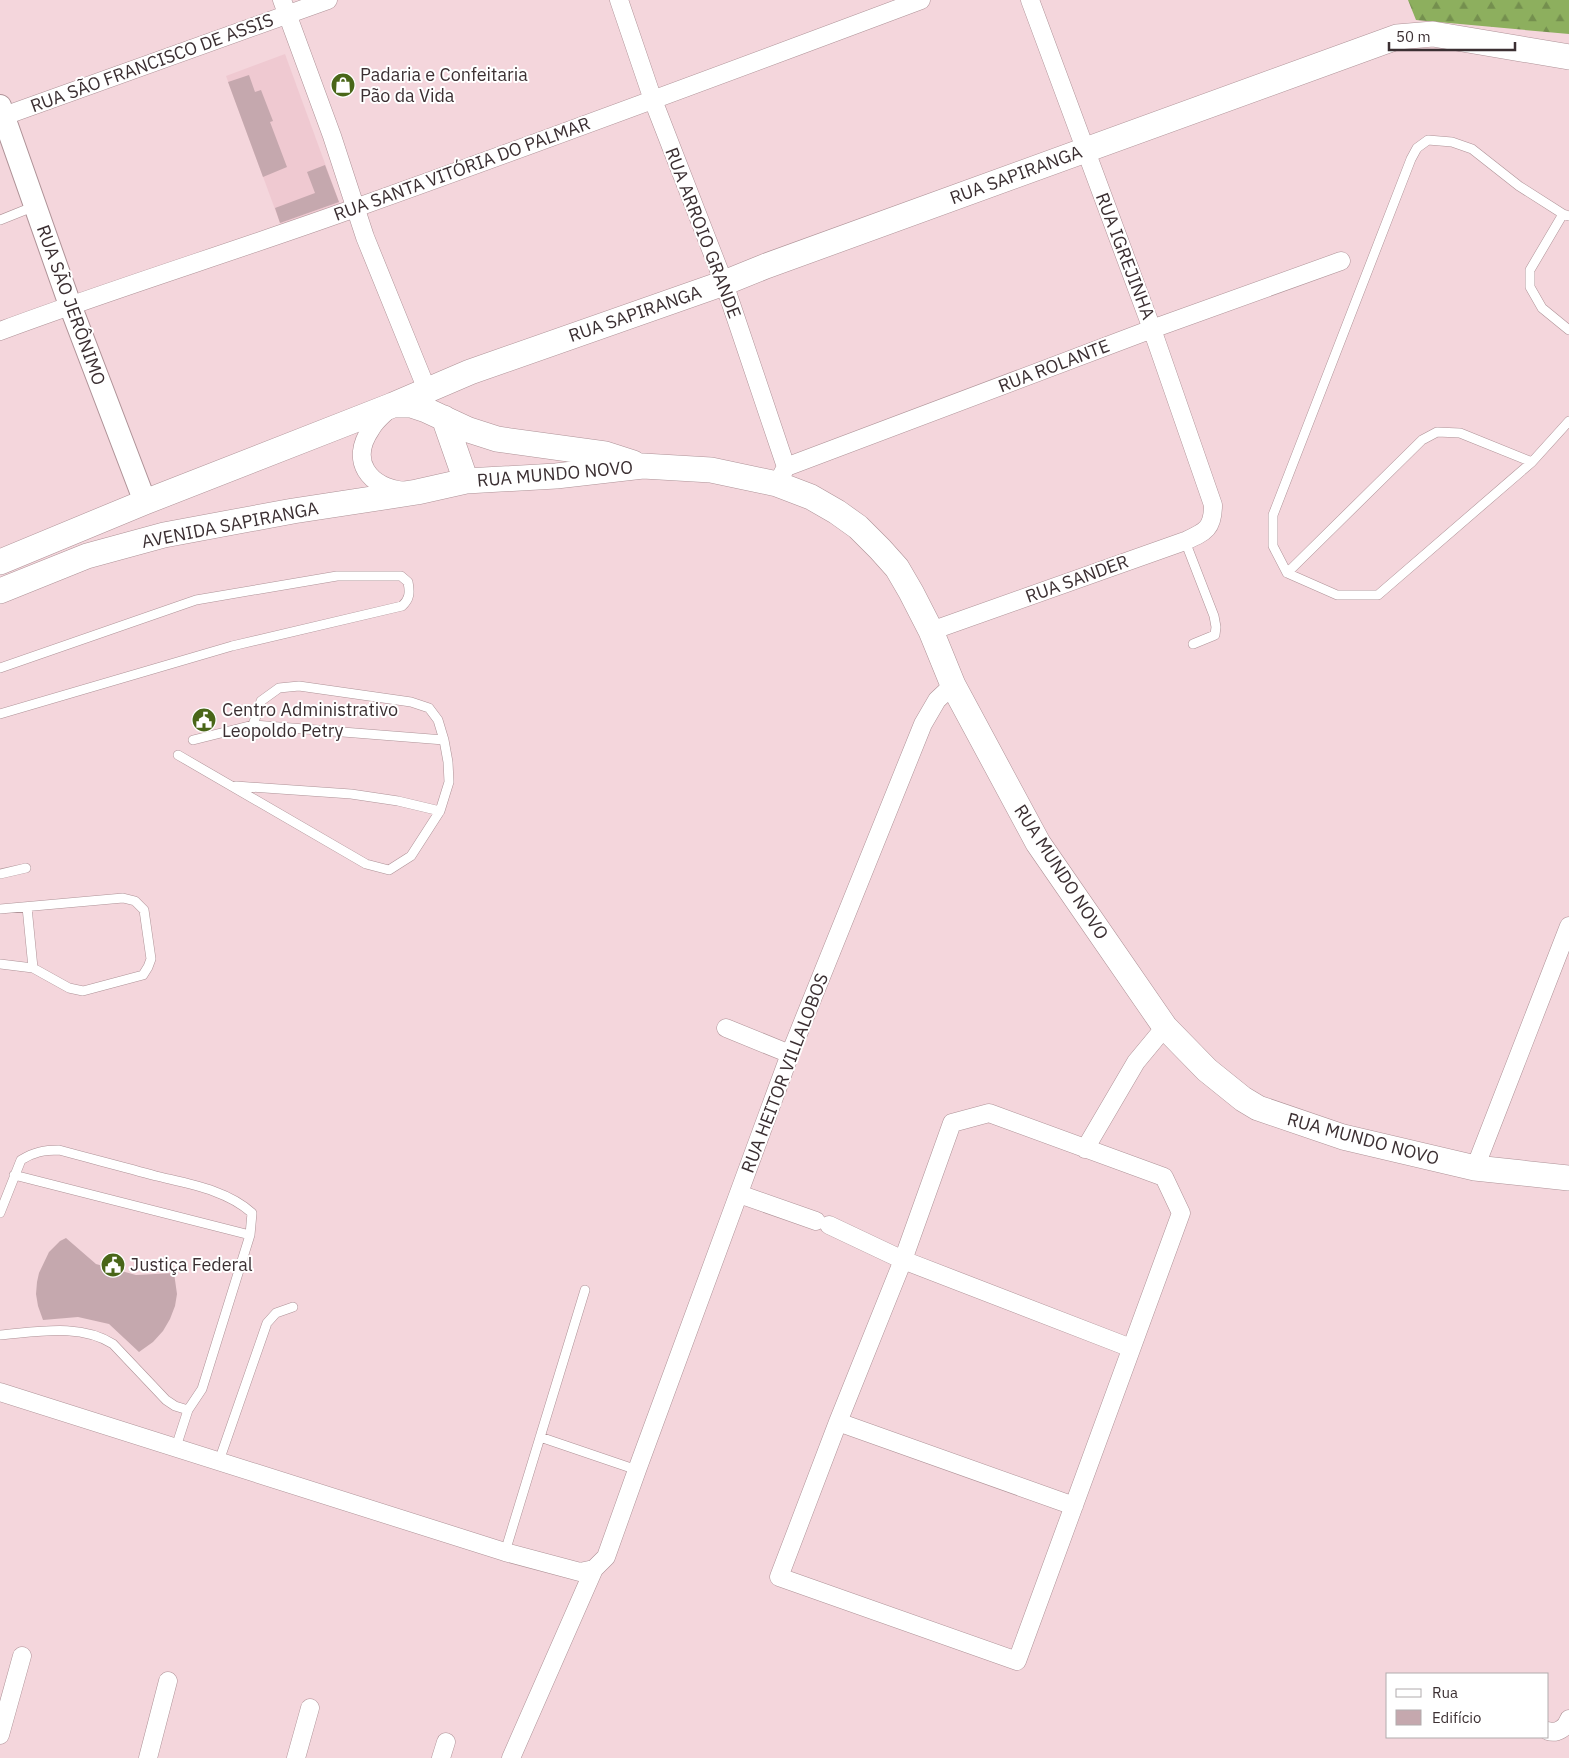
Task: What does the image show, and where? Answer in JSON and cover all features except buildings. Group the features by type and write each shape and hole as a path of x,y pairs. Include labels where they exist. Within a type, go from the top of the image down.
{"main road":[{"name":"RUA SAPIRANGA","path":"393,404 470,372 724,283 775,262 1397,37 1433,34 1569,57"},
{"path":"466,480 444,418 448,401 453,392 470,372"},
{"path":"393,404 411,405 444,418"},
{"name":"AVENIDA SAPIRANGA","path":"0,562 393,404"},
{"name":"RUA MUNDO NOVO","path":"444,418 469,430 498,439 606,454 643,466"},
{"name":"RUA MUNDO NOVO","path":"466,480 556,476 643,466 782,475 811,497 837,512 869,538 897,568 931,631 953,685 1038,843 1165,1027 1207,1070 1243,1099 1258,1108 1343,1137 1475,1168 1569,1178"},
{"name":"AVENIDA SAPIRANGA","path":"0,591 87,556 164,535 293,511 417,492 466,480"}],"street":[{"name":"RUA SÃO FRANCISCO DE ASSIS","path":"1,113 285,7 328,0"},
{"name":"RUA ARROIO GRANDE","path":"619,0 653,100 724,283 782,475"},
{"name":"RUA SANTA VITÓRIA DO PALMAR","path":"0,331 70,305 356,208 921,0"},
{"name":"RUA IGREJINHA","path":"1030,0 1152,329 1213,505 1213,514"},
{"path":"285,7 332,136 365,237 427,390"},
{"name":"RUA SÃO JERÔNIMO","path":"1,113 70,305 146,502"},
{"name":"RUA ROLANTE","path":"782,475 1152,329 1341,261"},
{"path":"393,404 370,429 364,443 363,466 367,474 374,481 389,488 417,492"},
{"name":"RUA SANDER","path":"931,631 1185,541 1205,532 1211,525 1213,514"},
{"name":"RUA HEITOR VILLALOBOS","path":"511,1758 594,1569 606,1557 790,1054 923,724 937,700 953,685"},
{"path":"1475,1168 1569,926"},
{"path":"1085,1149 1136,1062 1165,1027"},
{"path":"726,1028 790,1054"},
{"path":"989,1114 1085,1149 1164,1177 1181,1213 1017,1661 779,1577 838,1422 903,1260 952,1123 989,1114"},
{"path":"739,1194 823,1223 903,1260 1131,1348"},
{"path":"0,1392 176,1446 505,1552 580,1572 594,1569"},
{"path":"838,1422 1074,1506"},
{"path":"0,1735 22,1656"},
{"path":"148,1758 168,1681"},
{"path":"296,1758 310,1708"},
{"path":"1549,1731 1560,1730 1568,1723 1569,1719"}],"lane":[{"path":"1569,330 1542,308 1530,287 1530,270 1566,215 1519,186 1472,150 1452,142 1428,140 1417,148 1410,159 1273,514 1273,546 1287,573 1337,595 1378,596 1532,462 1569,422"},
{"path":"0,220 35,206"},
{"path":"1287,573 1422,440 1438,432 1460,433 1532,462"},
{"path":"1185,541 1214,616 1216,627 1214,635 1193,644"},
{"path":"0,668 196,600 337,576 401,576 408,582 409,596 407,602 402,606 232,646 0,714"},
{"path":"178,755 366,864 389,870 411,856 440,810 449,782 448,762 438,720 429,708 411,702 299,686 279,688 261,701 253,725"},
{"path":"193,740 253,725 444,740"},
{"path":"233,786 351,794 440,810"},
{"path":"0,874 26,868"},
{"path":"0,910 123,898 135,901 144,910 151,959 143,974 83,991 69,988 33,968 0,964"},
{"path":"27,907 33,968"},
{"path":"0,1213 21,1160 37,1151 59,1150 204,1188 229,1197 252,1213 250,1235 202,1389 188,1410 176,1446"},
{"path":"14,1174 250,1235"},
{"path":"505,1552 585,1290"},
{"path":"219,1461 267,1323 276,1313 294,1307"},
{"path":"0,1335 69,1330 103,1338 113,1344 166,1400 188,1410"},
{"path":"540,1437 637,1470"}],"shaded area":[{"path":"285,54 342,210 283,231 226,76"}],"green space":[{"path":"1408,0 1569,0 1569,34 1416,20"}],"place":[{"name":"Padaria e Confeitaria Pão da Vida","path":"343,85"},
{"name":"Centro Administrativo Leopoldo Petry","path":"204,720"},
{"name":"Justiça Federal","path":"113,1265"}]}
